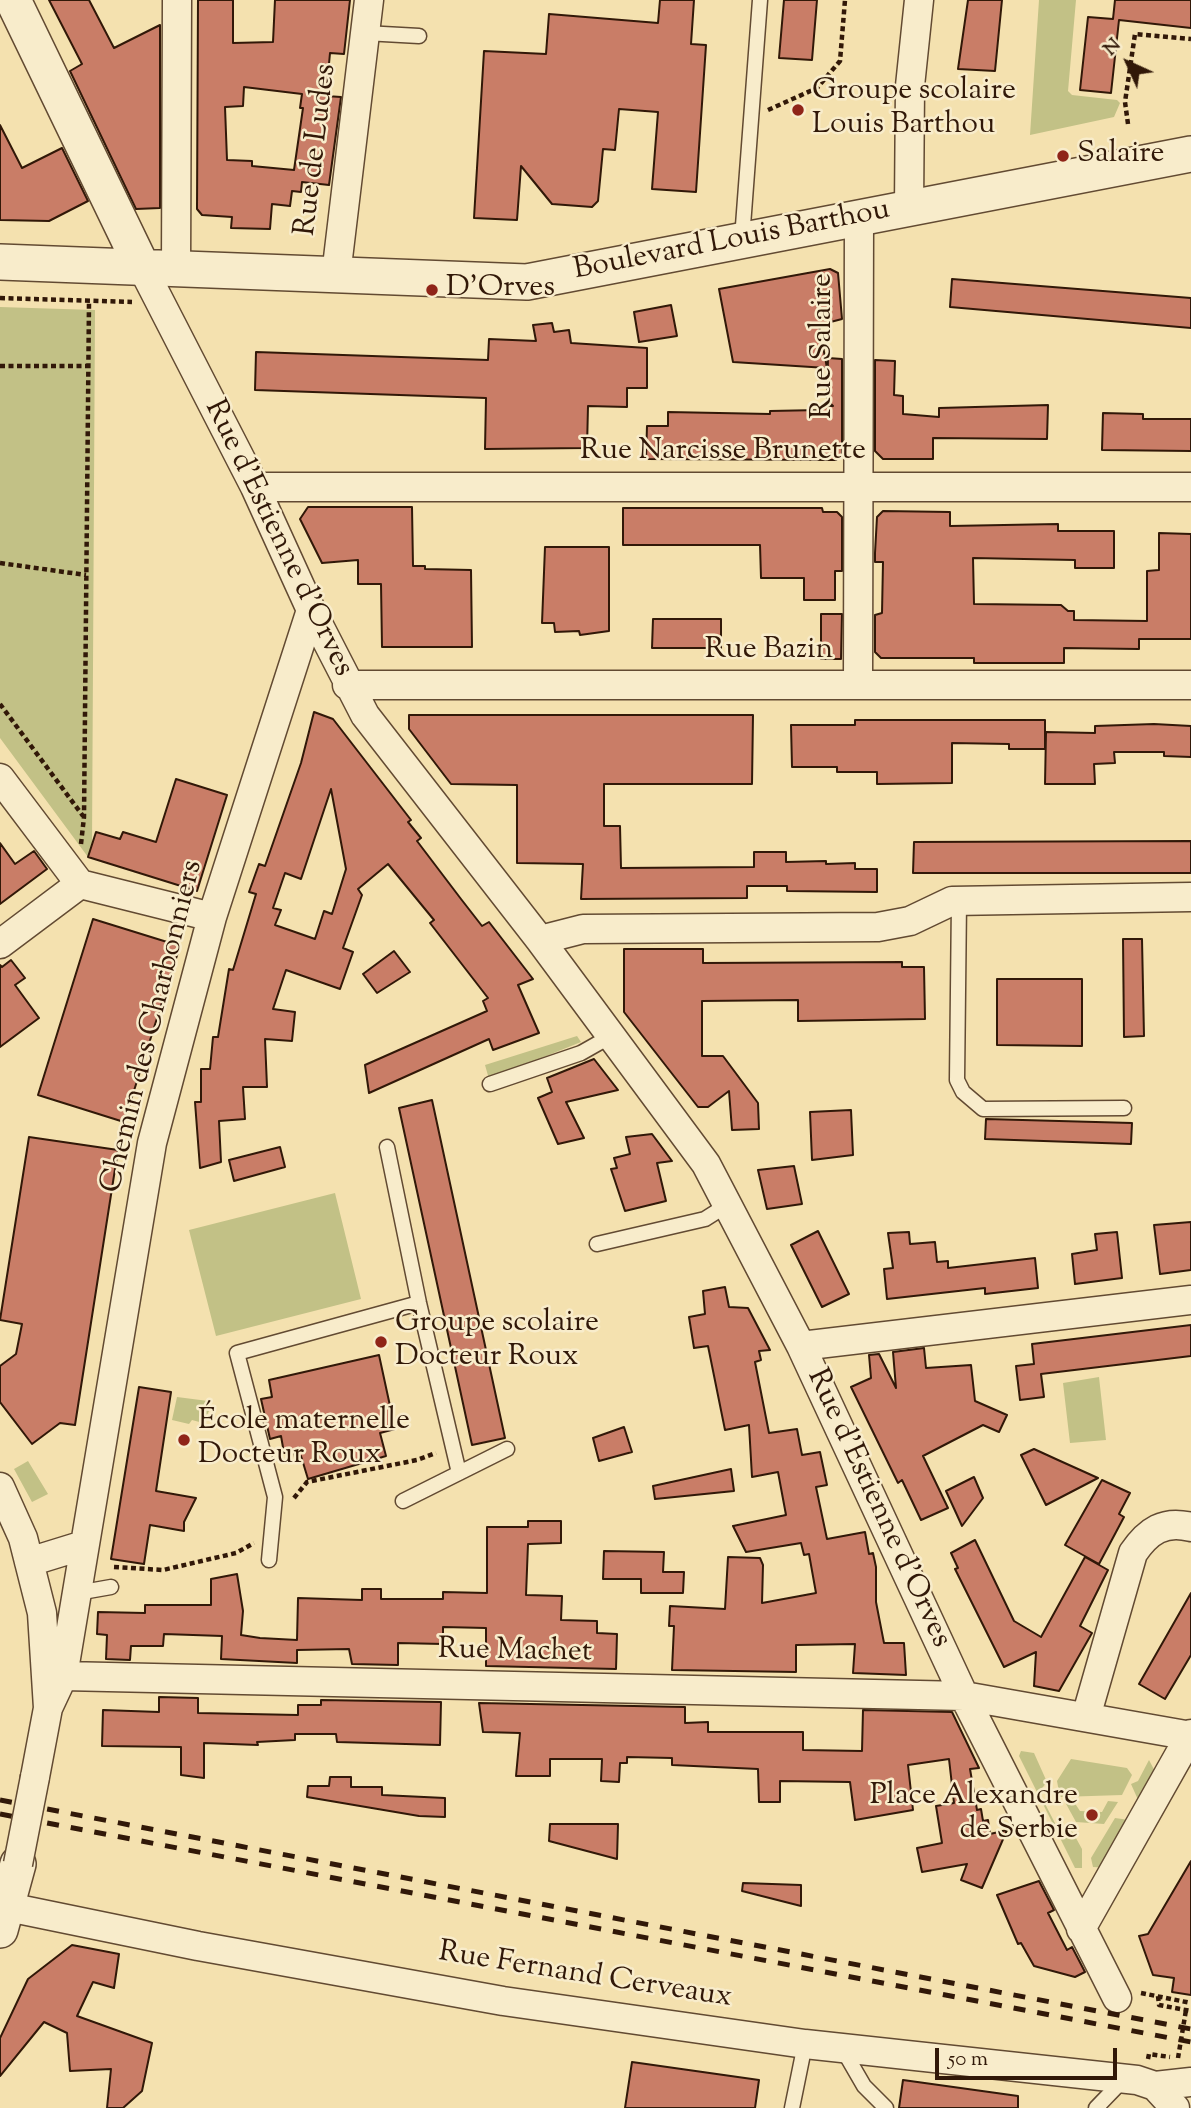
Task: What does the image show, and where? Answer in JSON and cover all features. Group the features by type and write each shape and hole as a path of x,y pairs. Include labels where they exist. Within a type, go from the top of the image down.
{"street":[{"name":"Rue d'Estienne d'Orves","path":"13,0 159,268 160,302 255,487 347,685 365,715 540,940 706,1164 801,1346 964,1696 1082,1929 1129,1996"},
{"path":"159,268 177,0"},
{"name":"Rue de Ludes","path":"336,275 369,0"},
{"path":"909,208 910,86 919,0"},
{"name":"Boulevard Louis Barthou","path":"0,262 527,282 1191,154"},
{"name":"Rue Salaire","path":"858,685 859,217"},
{"name":"Rue Narcisse Brunette","path":"255,487 1191,487"},
{"name":"Chemin des Charbonniers","path":"48,1708 63,1676 152,1143 212,917 311,610"},
{"name":"Rue Bazin","path":"347,685 1191,685"},
{"path":"0,778 76,880 212,917"},
{"path":"0,944 76,880"},
{"path":"540,940 583,929 878,927 910,921 952,901 1191,897"},
{"path":"801,1346 1191,1300"},
{"path":"0,1487 14,1514 42,1613 48,1708 18,1864 4,1918"},
{"path":"1086,1717 1133,1553 1151,1532 1162,1526 1175,1523 1191,1527"},
{"path":"29,1562 84,1545"},
{"name":"Rue Machet","path":"63,1676 964,1696"},
{"path":"964,1696 1191,1735 1082,1929"},
{"name":"Rue Fernand Cerveaux","path":"4,1918 198,1946 503,2001 805,2044 1124,2078 1155,2086"},
{"path":"1155,2086 1191,2082"},
{"path":"1155,2086 1175,2108"}],"lane":[{"path":"742,239 760,0"},
{"name":"Rue de Ludes","path":"365,33 419,36"},
{"path":"959,901 957,1080 963,1092 983,1109 1124,1108"},
{"path":"490,1084 580,1053 611,1036"},
{"path":"387,1147 419,1303 459,1473"},
{"path":"597,1244 705,1219 727,1205"},
{"path":"269,1560 275,1497 237,1353 419,1303"},
{"path":"402,1501 507,1449"},
{"path":"77,1593 111,1587"},
{"path":"792,2108 805,2044"},
{"path":"842,2047 864,2086 886,2108"},
{"path":"1096,2108 1124,2078"}],"path":[{"path":"751,118 817,88 840,61 845,0"},
{"path":"1128,124 1125,102 1135,34 1191,39"},
{"path":"0,298 160,302"},
{"path":"76,880 84,817 89,302"},
{"path":"0,366 88,366"},
{"path":"0,563 86,575"},
{"path":"0,704 84,817"},
{"path":"1129,1996 1158,1996 1191,2003"},
{"path":"1149,2054 1177,2059 1189,2010 1159,2006 1158,1996"}],"shaded area":[{"path":"1039,0 1076,0 1068,91 1072,95 1117,100 1120,103 1114,117 1030,135"},
{"path":"0,307 95,310 92,843 88,857 0,738"},
{"path":"577,1036 581,1042 489,1079 485,1065"},
{"path":"335,1193 361,1299 216,1336 189,1230"},
{"path":"1099,1377 1106,1440 1070,1443 1063,1383"},
{"path":"177,1397 208,1401 207,1407 211,1407 203,1423 192,1420 189,1424 172,1420"},
{"path":"28,1461 48,1494 32,1502 14,1469"},
{"path":"1021,1751 1034,1753 1047,1782 1039,1792 1058,1829 1071,1829 1082,1849 1082,1868 1075,1868 1019,1756"},
{"path":"1071,1759 1127,1768 1132,1775 1122,1795 1060,1797 1057,1781"},
{"path":"1149,1760 1159,1779 1109,1868 1093,1867 1091,1858 1115,1818 1129,1820 1139,1802 1131,1784 1138,1781"},
{"path":"1108,1801 1118,1802 1104,1824 1076,1822 1065,1802 1074,1802 1080,1811 1102,1812"}],"building":[{"path":"49,0 89,0 114,48 160,25 160,208 136,209 70,71 82,64"},
{"path":"198,0 233,0 233,43 273,42 275,0 350,0 344,54 330,53 326,96 341,97 329,185 302,182 301,192 292,191 290,206 272,204 270,229 231,228 232,217 202,215 197,209","holes":["244,87 302,94 300,108 303,108 294,170 252,166 252,161 227,160 225,107 243,106"]},
{"path":"660,0 694,0 691,44 706,45 696,192 652,189 658,112 619,109 615,150 603,149 598,201 592,207 552,204 521,166 517,220 474,218 484,51 546,54 549,14 658,23"},
{"path":"784,0 817,0 812,60 779,58"},
{"path":"968,0 1002,0 995,71 958,69"},
{"path":"1115,0 1191,0 1191,28 1119,20 1111,93 1080,90 1088,17 1113,19"},
{"path":"0,125 22,168 62,148 88,201 49,221 0,220"},
{"path":"830,269 838,273 842,319 819,325 827,368 733,362 719,289"},
{"path":"952,279 1191,298 1191,328 950,307"},
{"path":"671,305 677,336 639,342 634,312"},
{"path":"552,323 554,332 569,330 571,343 647,348 647,388 627,388 627,407 588,406 587,448 485,449 486,398 255,390 256,352 488,360 489,339 536,341 533,325"},
{"path":"828,358 842,359 842,456 836,460 646,459 647,426 668,426 668,412 770,414 770,411 820,410 820,406 833,406 827,400"},
{"path":"875,360 895,361 894,395 903,396 903,414 939,417 939,408 1048,405 1047,439 933,438 933,459 883,459 875,451"},
{"path":"1103,413 1143,414 1143,419 1191,419 1191,451 1102,450"},
{"path":"308,507 412,507 413,566 425,566 425,569 471,570 472,647 382,647 381,584 358,584 358,560 322,563 300,519"},
{"path":"623,508 822,508 823,512 837,512 842,517 842,571 835,571 835,600 804,600 804,578 761,578 760,545 623,545"},
{"path":"883,511 950,512 950,526 1058,524 1058,531 1114,531 1114,568 1075,568 1075,560 973,558 974,604 1061,605 1068,611 1074,611 1074,620 1147,621 1147,571 1159,570 1159,533 1191,534 1191,639 1139,639 1139,649 1064,648 1064,663 974,663 974,658 881,658 875,652 875,615 882,613 883,562 875,562 875,553 877,517"},
{"path":"545,547 609,547 609,631 580,635 579,631 555,632 554,623 542,623"},
{"path":"821,614 842,614 841,659 821,659"},
{"path":"653,619 721,619 721,648 652,648"},
{"path":"314,712 333,719 411,820 408,822 421,838 417,841 461,899 482,926 489,922 533,979 518,985 539,1033 493,1050 489,1039 369,1093 365,1065 487,1011 483,1001 488,998 430,923 434,920 388,864 358,889 362,895 343,948 353,952 340,989 286,970 273,1009 295,1012 292,1041 265,1039 267,1087 243,1087 245,1119 219,1121 221,1162 200,1168 195,1102 201,1102 201,1069 210,1069 213,1037 218,1037 229,969 233,970 256,894 249,892 259,864 265,866 301,763","holes":["331,789 346,869 332,914 324,911 315,939 275,925 281,910 273,908 285,873 301,879"]},
{"path":"409,715 753,715 752,784 604,784 604,826 620,826 621,868 754,867 754,852 786,852 786,862 855,863 855,869 877,869 877,892 787,891 787,886 747,886 747,898 581,899 583,864 517,863 517,785 451,784 409,729"},
{"path":"855,720 1045,720 1045,749 1009,749 1009,744 952,743 952,783 877,784 877,772 837,772 837,767 792,767 791,725 855,725"},
{"path":"1095,726 1191,726 1191,757 1164,756 1164,752 1114,752 1115,763 1094,764 1095,784 1045,784 1046,732 1095,733"},
{"path":"176,779 227,795 197,891 88,857 96,832 120,839 123,832 156,842"},
{"path":"1191,841 1191,873 913,873 914,842"},
{"path":"0,843 15,864 34,851 47,869 0,904"},
{"path":"93,919 180,946 124,1122 38,1095"},
{"path":"1123,939 1142,939 1144,1036 1124,1037"},
{"path":"624,949 703,949 703,963 902,962 902,967 924,967 925,1019 798,1021 798,1000 702,1001 702,1056 723,1056 758,1103 759,1129 732,1130 729,1091 708,1107 698,1107 624,1012"},
{"path":"394,951 410,972 377,993 363,974"},
{"path":"11,960 25,978 15,985 39,1018 0,1047 0,965 2,967"},
{"path":"997,979 1082,979 1082,1046 997,1045"},
{"path":"594,1059 618,1090 566,1102 584,1138 558,1144 538,1098 552,1092 547,1078"},
{"path":"432,1100 505,1438 472,1445 399,1108"},
{"path":"851,1110 853,1155 812,1160 810,1112"},
{"path":"986,1119 1132,1123 1131,1144 985,1139"},
{"path":"652,1134 672,1161 657,1163 666,1201 625,1211 611,1169 617,1168 614,1158 630,1154 626,1137"},
{"path":"29,1137 118,1150 75,1425 60,1423 32,1444 0,1402 0,1366 16,1354 22,1324 0,1320"},
{"path":"280,1147 285,1167 234,1181 229,1160"},
{"path":"794,1166 802,1204 767,1209 758,1170"},
{"path":"1191,1222 1191,1270 1160,1274 1154,1225"},
{"path":"818,1231 849,1294 822,1307 791,1245"},
{"path":"909,1232 910,1244 935,1242 937,1262 948,1261 948,1268 1035,1258 1038,1288 985,1294 985,1288 887,1299 884,1269 893,1268 888,1233"},
{"path":"1117,1232 1122,1278 1075,1284 1072,1254 1097,1250 1095,1234"},
{"path":"725,1287 729,1307 748,1308 770,1350 759,1351 761,1360 755,1362 769,1433 797,1429 802,1455 820,1452 827,1485 816,1487 827,1539 865,1532 869,1554 873,1553 876,1567 876,1602 884,1643 904,1643 906,1675 853,1673 855,1644 796,1645 796,1672 672,1670 674,1626 669,1626 670,1606 725,1609 728,1557 760,1558 763,1565 762,1603 816,1593 809,1554 804,1555 801,1543 746,1552 733,1526 786,1515 778,1472 752,1477 749,1425 725,1430 708,1346 694,1348 689,1317 705,1314 703,1291"},
{"path":"1191,1325 1191,1356 1041,1374 1044,1397 1020,1400 1016,1366 1034,1364 1032,1344"},
{"path":"924,1348 926,1368 971,1365 975,1401 1007,1415 999,1432 983,1425 923,1456 948,1508 921,1520 902,1480 898,1483 851,1387 871,1378 869,1355 879,1354 896,1388 893,1352"},
{"path":"379,1355 395,1429 380,1433 386,1456 308,1479 301,1456 295,1458 294,1451 284,1453 281,1436 270,1439 261,1399 272,1397 269,1380"},
{"name":"École maternelle Docteur Roux","path":"139,1387 171,1392 156,1491 196,1498 184,1522 184,1531 150,1525 144,1564 111,1559"},
{"path":"624,1427 632,1452 599,1461 593,1438"},
{"path":"1034,1449 1098,1478 1046,1505 1021,1455"},
{"path":"731,1469 734,1491 655,1499 653,1486"},
{"path":"974,1477 983,1498 962,1526 946,1491"},
{"path":"1102,1480 1130,1493 1119,1514 1124,1517 1099,1564 1065,1545"},
{"path":"528,1521 561,1521 561,1543 528,1544 526,1595 562,1596 561,1620 597,1621 597,1633 617,1634 616,1669 486,1666 486,1628 443,1627 443,1644 398,1643 398,1665 352,1664 349,1649 297,1650 297,1663 221,1659 222,1636 164,1634 163,1646 131,1646 130,1660 106,1659 107,1635 97,1634 98,1612 145,1613 145,1605 211,1605 211,1579 237,1574 243,1611 241,1635 260,1638 297,1640 298,1598 362,1600 362,1589 381,1589 381,1599 443,1599 443,1592 487,1593 487,1527 528,1527"},
{"path":"975,1540 1014,1621 1041,1637 1085,1557 1108,1570 1080,1626 1092,1633 1059,1691 1034,1686 1036,1652 1004,1667 955,1569 958,1568 951,1553"},
{"path":"604,1551 664,1552 663,1572 684,1572 683,1593 641,1593 641,1579 603,1579"},
{"path":"1191,1593 1191,1655 1165,1699 1139,1684"},
{"path":"159,1697 198,1698 198,1713 298,1715 298,1705 321,1705 321,1700 441,1702 440,1745 337,1742 336,1734 295,1734 295,1740 257,1742 258,1745 204,1743 204,1778 181,1775 181,1747 102,1746 103,1710 159,1712"},
{"path":"479,1703 685,1707 685,1723 708,1722 708,1732 803,1732 803,1750 862,1751 863,1710 952,1712 979,1768 970,1769 977,1810 981,1809 983,1821 988,1820 990,1834 1007,1830 982,1888 961,1880 967,1864 922,1872 917,1848 942,1843 936,1806 954,1803 949,1759 908,1765 913,1810 855,1820 850,1782 780,1781 780,1802 759,1802 758,1769 672,1765 672,1758 627,1757 627,1763 620,1763 619,1782 601,1781 602,1759 550,1759 550,1776 516,1776 520,1733 483,1732"},
{"path":"330,1777 351,1777 351,1787 382,1787 382,1795 445,1798 445,1817 419,1816 307,1797 308,1786 329,1786"},
{"path":"550,1824 618,1824 617,1859 549,1841"},
{"path":"1191,1861 1191,1995 1172,1992 1174,1978 1153,1975 1139,1936 1148,1934"},
{"path":"1039,1881 1054,1910 1048,1913 1067,1950 1072,1947 1085,1972 1075,1977 1034,1966 1021,1943 1018,1944 997,1895"},
{"path":"743,1883 801,1885 801,1906 742,1891"},
{"path":"72,1945 119,1954 114,1988 93,1982 77,2016 152,2043 142,2091 123,2108 107,2108 111,2069 70,2071 67,2033 44,2022 0,2076 0,2038 28,1979"},
{"path":"632,2062 759,2080 755,2108 625,2108"},
{"path":"903,2080 1018,2096 1018,2108 899,2108"}],"railway":[{"path":"0,1800 1191,2029"},
{"path":"0,1814 1191,2042"}],"place":[{"name":"Groupe scolaire Louis Barthou","path":"798,110"},
{"name":"Salaire","path":"1063,156"},
{"name":"D'Orves","path":"432,290"},
{"name":"Groupe scolaire Docteur Roux","path":"381,1342"},
{"name":"École maternelle Docteur Roux","path":"184,1440"},
{"name":"Place Alexandre de Serbie","path":"1092,1815"}]}
